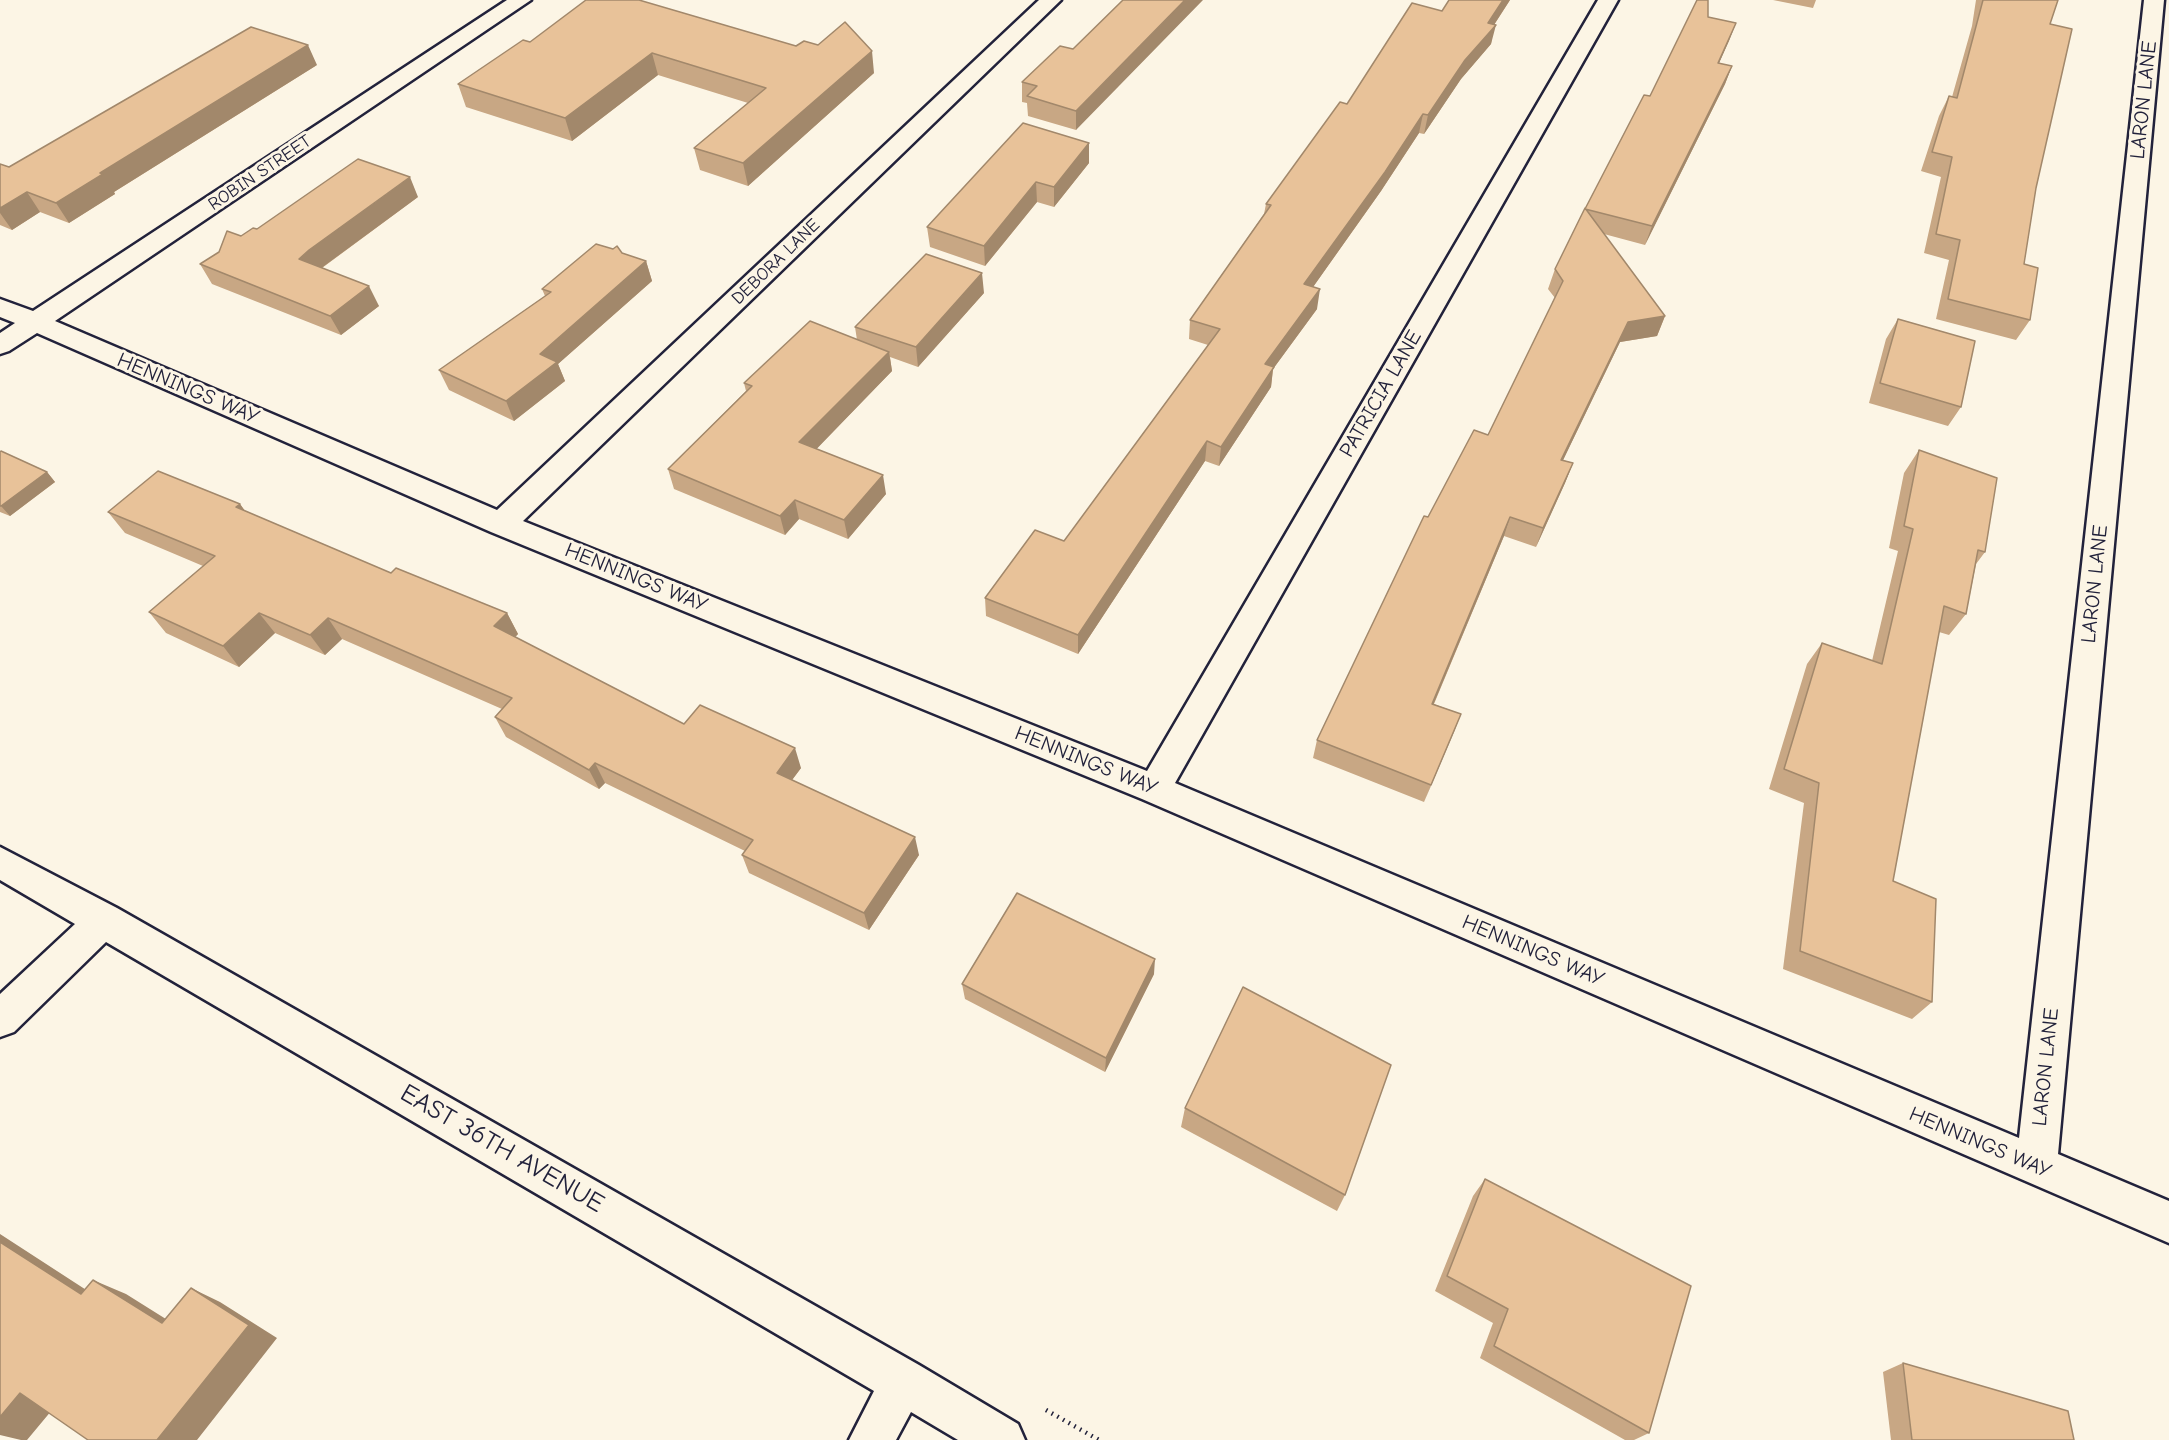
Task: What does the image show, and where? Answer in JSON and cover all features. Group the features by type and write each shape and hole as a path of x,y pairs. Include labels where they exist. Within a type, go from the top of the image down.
{"street":[{"name":"ROBIN STREET","path":"0,345 521,0"},
{"name":"DEBORA LANE","path":"501,524 1051,0"},
{"name":"PATRICIA LANE","path":"1154,789 1608,0"},
{"name":"LARON LANE","path":"2036,1167 2154,0"},
{"name":"HENNINGS WAY","path":"0,308 501,524 1154,789 2169,1222"},
{"name":"EAST 36TH AVENUE","path":"0,862 1002,1440"},
{"path":"0,1019 104,920"},
{"path":"872,1440 903,1381"}],"building":[{"path":"586,0 639,0 796,46 804,41 818,45 845,22 872,51 743,163 694,148 766,88 652,53 565,118 458,84 523,40 530,42"},
{"path":"1123,0 1185,0 1076,111 1027,96 1037,86 1022,82 1060,46 1073,49"},
{"path":"1449,0 1503,0 1488,23 1496,25 1465,60 1428,115 1423,114 1385,172 1304,284 1320,289 1265,364 1274,367 1221,447 1207,441 1078,635 985,598 1035,530 1064,541 1220,329 1190,320 1271,205 1266,204 1340,102 1347,104 1412,3 1442,11"},
{"path":"1697,0 1708,0 1708,17 1736,23 1718,63 1732,66 1652,226 1585,209 1644,95 1650,96"},
{"path":"1983,0 2058,0 2050,24 2072,29 2036,188 2024,264 2038,268 2030,320 1948,299 1960,240 1936,234 1952,157 1932,152 1949,96 1957,98"},
{"path":"251,27 308,45 100,173 103,174 56,203 27,192 0,208 0,164 9,167"},
{"path":"1023,123 1089,143 1054,187 1036,182 984,246 927,227"},
{"path":"358,159 410,177 299,259 369,286 330,316 200,264 219,252 227,231 241,236 253,228 257,229"},
{"path":"1585,208 1665,316 1628,322 1561,460 1573,463 1543,528 1510,517 1432,704 1461,714 1431,785 1317,740 1424,516 1428,517 1474,430 1488,435 1563,281 1555,269"},
{"path":"596,244 613,249 617,246 622,253 646,261 540,354 557,362 506,401 439,370 551,292 542,289"},
{"path":"926,254 982,273 916,347 855,327"},
{"path":"1898,319 1975,341 1961,407 1880,383"},
{"path":"810,321 889,352 799,442 883,475 844,520 795,500 780,516 668,469 752,386 744,383"},
{"path":"1919,450 1997,478 1985,552 1978,550 1966,614 1944,606 1893,881 1936,899 1932,1002 1800,951 1819,783 1784,769 1822,643 1882,664 1913,529 1904,526"},
{"path":"0,452 47,472 0,506"},
{"path":"158,471 240,504 236,507 391,573 396,568 507,613 494,626 684,724 700,705 795,748 777,773 915,837 864,913 742,855 753,840 595,763 589,770 495,717 512,698 328,618 310,635 259,613 223,646 149,612 215,556 108,512"},
{"path":"1017,893 1155,959 1106,1058 962,984"},
{"path":"1243,987 1391,1065 1345,1195 1185,1108"},
{"path":"1485,1179 1691,1286 1649,1433 1494,1346 1508,1309 1447,1276"},
{"path":"0,1242 81,1294 93,1280 162,1323 191,1288 249,1325 157,1440 88,1440 20,1393 0,1417"},
{"path":"1903,1363 2068,1411 2074,1440 1912,1440"}]}
